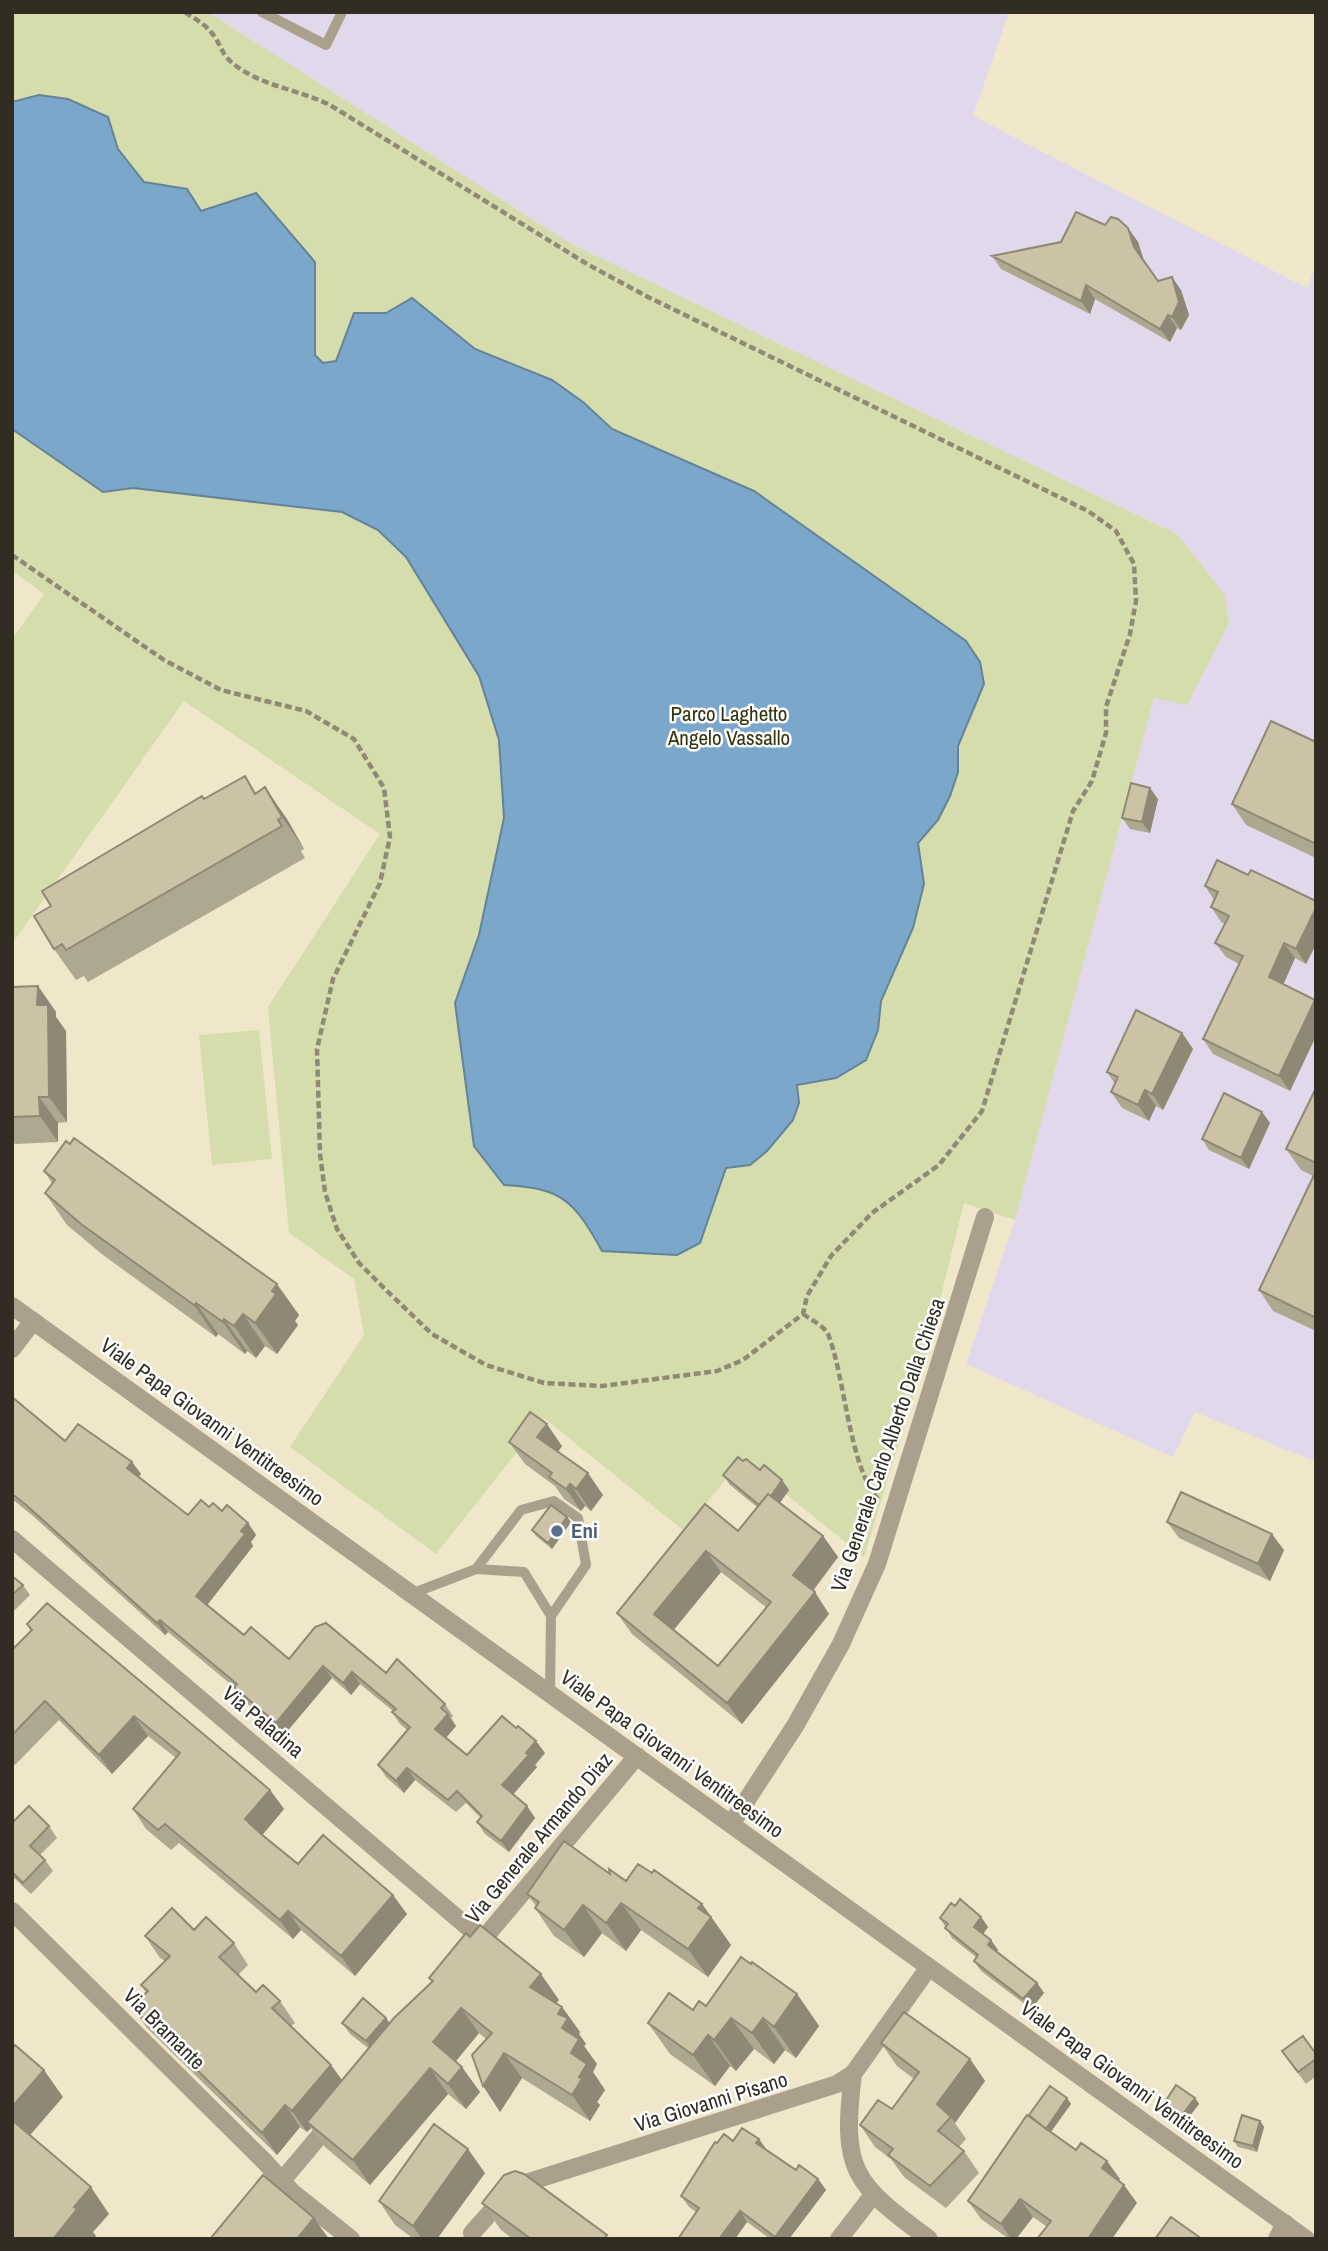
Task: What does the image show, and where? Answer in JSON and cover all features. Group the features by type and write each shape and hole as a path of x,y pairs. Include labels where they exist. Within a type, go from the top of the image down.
{"street":[{"name":"Via Generale Carlo Alberto Dalla Chiesa","path":"731,1824 795,1726 841,1644 877,1564 985,1217"},
{"name":"Viale Papa Giovanni Ventitreesimo","path":"12,1306 929,1967 1281,2231 1306,2239"},
{"path":"12,1349 33,1321"},
{"name":"Via Paladina","path":"12,1539 483,1940"},
{"name":"Via Generale Armando Diaz","path":"466,1961 637,1756"},
{"name":"Via Bramante","path":"12,1911 292,2192 351,2239"},
{"name":"Via Giovanni Pisano","path":"473,2237 513,2187 822,2091 853,2074 929,1967"},
{"path":"853,2074 848,2114 849,2147 861,2181 873,2196 929,2239"},
{"path":"233,2239 343,2107"},
{"path":"839,2239 873,2196"}],"lane":[{"path":"262,12 326,45 342,12"},
{"path":"476,1569 521,1510 554,1501 578,1518 586,1566 551,1616"},
{"path":"411,1594 476,1569 524,1572 551,1616 550,1693"}],"path":[{"path":"12,555 164,660 221,690 306,710 354,739 384,788 390,837 380,883 333,979 317,1049 320,1154 325,1192 337,1229 359,1263 432,1334 486,1365 544,1383 602,1386 718,1371 743,1360 803,1314 807,1296 831,1256 872,1213 939,1165 982,1111 1073,811 1092,780 1106,733 1106,708 1130,634 1136,601 1134,564 1116,531 1088,511 648,297 587,264 330,105 308,94 282,89 239,68 223,56 211,31 185,12"},
{"path":"803,1314 827,1332 862,1464 872,1492 892,1514"}],"shaded area":[{"path":"208,12 1009,12 973,116 1307,288 1316,265 1316,1462 1195,1412 1173,1457 966,1364 1015,1220 1154,698 1229,623 1225,595 1177,534 571,244"}],"green space":[{"name":"Parco Laghetto Angelo Vassallo","path":"12,12 208,12 571,244 1177,534 1225,595 1229,623 1187,705 1154,698 1015,1220 964,1203 928,1348 864,1557 742,1459 684,1531 544,1418 436,1554 290,1447 364,1335 354,1279 289,1233 268,1007 380,834 184,701 12,944 12,639 44,594 12,571"},
{"path":"259,1030 272,1159 212,1165 199,1035"}],"water":[{"path":"39,95 68,99 108,117 118,149 144,182 187,189 201,211 256,193 315,262 315,355 323,363 336,361 354,313 386,313 412,298 475,349 552,380 583,402 612,429 754,491 966,641 980,662 984,684 958,746 958,772 950,796 938,820 918,843 924,884 913,928 881,1001 878,1030 866,1060 836,1078 797,1085 799,1103 793,1120 767,1151 750,1165 726,1168 700,1243 677,1255 602,1251 583,1220 565,1200 540,1190 504,1185 474,1146 455,1003 479,935 504,818 499,740 479,676 406,557 378,530 342,512 133,488 103,492 12,429 12,102"}],"building":[{"path":"1076,212 1105,225 1111,217 1118,219 1128,228 1134,247 1158,281 1172,277 1179,302 1172,317 1168,315 1160,329 1086,285 1081,301 992,256 1061,242"},
{"path":"1271,721 1316,742 1316,844 1232,804"},
{"path":"245,776 255,794 265,787 282,817 278,820 282,826 66,950 62,944 54,949 34,916 51,906 42,891 202,796 204,799"},
{"path":"1131,783 1150,788 1142,822 1122,818"},
{"path":"1217,860 1248,875 1251,870 1316,901 1316,908 1296,949 1284,943 1269,977 1315,1000 1279,1076 1203,1039 1243,956 1215,943 1229,916 1211,907 1218,892 1205,886"},
{"path":"38,986 37,1005 48,1005 49,1097 39,1097 40,1116 12,1117 12,987"},
{"path":"1136,1010 1182,1033 1152,1094 1145,1090 1138,1105 1111,1092 1118,1077 1107,1072"},
{"path":"1316,1088 1316,1163 1286,1149"},
{"path":"1224,1093 1262,1112 1241,1158 1202,1139"},
{"path":"74,1138 277,1284 272,1291 276,1294 255,1323 243,1314 234,1326 224,1319 223,1322 196,1303 194,1305 81,1224 45,1193 55,1180 44,1171 66,1141 70,1144"},
{"path":"1316,1171 1316,1318 1259,1290"},
{"path":"12,1397 65,1441 78,1424 132,1462 127,1468 188,1515 201,1500 209,1507 213,1503 222,1511 227,1505 248,1523 241,1531 245,1534 196,1596 244,1635 251,1627 289,1659 315,1627 326,1623 386,1673 397,1659 445,1704 441,1708 448,1714 435,1729 467,1755 502,1716 536,1741 526,1753 529,1755 502,1785 527,1806 501,1841 477,1822 482,1816 457,1791 448,1800 407,1768 396,1781 378,1765 410,1727 392,1712 396,1709 352,1672 343,1683 323,1666 276,1723 234,1687 237,1684 160,1620 157,1623 12,1494"},
{"path":"530,1412 547,1424 537,1437 588,1473 576,1489 570,1484 566,1489 549,1477 552,1473 509,1442"},
{"path":"738,1457 743,1461 746,1459 760,1470 764,1465 782,1480 771,1496 768,1494 759,1505 723,1475"},
{"path":"1181,1492 1272,1534 1258,1564 1167,1522"},
{"path":"768,1494 823,1536 793,1575 815,1592 727,1703 617,1613 705,1504 738,1531","holes":["706,1551 771,1602 718,1666 654,1614"]},
{"path":"551,1505 567,1517 548,1543 532,1530"},
{"path":"12,1576 23,1585 12,1595"},
{"path":"47,1603 270,1790 245,1819 261,1834 298,1864 323,1835 393,1895 341,1956 288,1911 280,1920 165,1824 158,1830 133,1809 180,1753 134,1716 99,1755 45,1701 12,1735 12,1650 32,1630 27,1624"},
{"path":"29,1806 49,1826 30,1846 45,1860 23,1883 12,1872 12,1823"},
{"path":"564,1841 610,1874 609,1869 626,1881 638,1864 652,1873 654,1870 702,1904 698,1908 711,1917 688,1949 621,1903 606,1923 583,1905 564,1930 535,1908 539,1902 527,1894"},
{"path":"960,1899 981,1917 974,1927 991,1940 988,1945 1037,1983 1023,1999 974,1961 978,1955 945,1928 948,1924 940,1918 951,1903 955,1906"},
{"path":"172,1908 194,1930 206,1917 234,1943 219,1957 256,1992 263,1985 280,2001 272,2008 331,2065 292,2111 285,2105 262,2133 132,2007 148,1991 141,1985 170,1956 145,1936"},
{"path":"480,1925 541,1974 530,1987 562,2007 558,2014 568,2018 562,2028 579,2039 571,2053 587,2064 579,2077 582,2079 572,2095 504,2053 483,2086 472,2055 492,2033 461,2008 433,2042 462,2067 448,2084 430,2068 353,2160 307,2122 394,2018 433,1981 429,1978 466,1933 470,1937"},
{"path":"741,1957 797,1994 774,2027 763,2018 752,2033 731,2018 714,2040 708,2035 693,2055 648,2023 669,1993 693,2010 699,2001 706,2006"},
{"path":"363,1998 386,2018 366,2041 342,2023"},
{"path":"904,2012 970,2059 937,2104 951,2117 938,2131 964,2151 930,2186 888,2155 893,2149 860,2125 878,2100 892,2109 919,2072 881,2043"},
{"path":"1303,2036 1316,2054 1316,2059 1298,2072 1282,2051"},
{"path":"15,2045 44,2070 12,2107 12,2049"},
{"path":"1176,2085 1195,2098 1182,2115 1165,2102"},
{"path":"1050,2086 1067,2098 1046,2129 1029,2115"},
{"path":"1027,2115 1076,2150 1081,2143 1107,2161 1102,2168 1124,2185 1088,2239 1037,2239 1051,2221 1020,2199 1001,2224 968,2201"},
{"path":"1242,2115 1260,2121 1253,2146 1234,2141"},
{"path":"12,2120 91,2187 53,2239 12,2239"},
{"path":"434,2124 468,2149 413,2226 379,2201"},
{"path":"742,2128 759,2139 756,2143 796,2170 799,2165 818,2179 775,2237 740,2211 719,2239 678,2239 699,2208 681,2196 715,2142 724,2134 733,2141"},
{"path":"515,2171 524,2174 607,2235 604,2239 531,2239 482,2203 504,2175"},
{"path":"263,2175 314,2218 297,2239 210,2239"},
{"path":"1171,2217 1202,2239 1155,2239"}],"place":[{"name":"Eni","path":"557,1531"}]}
